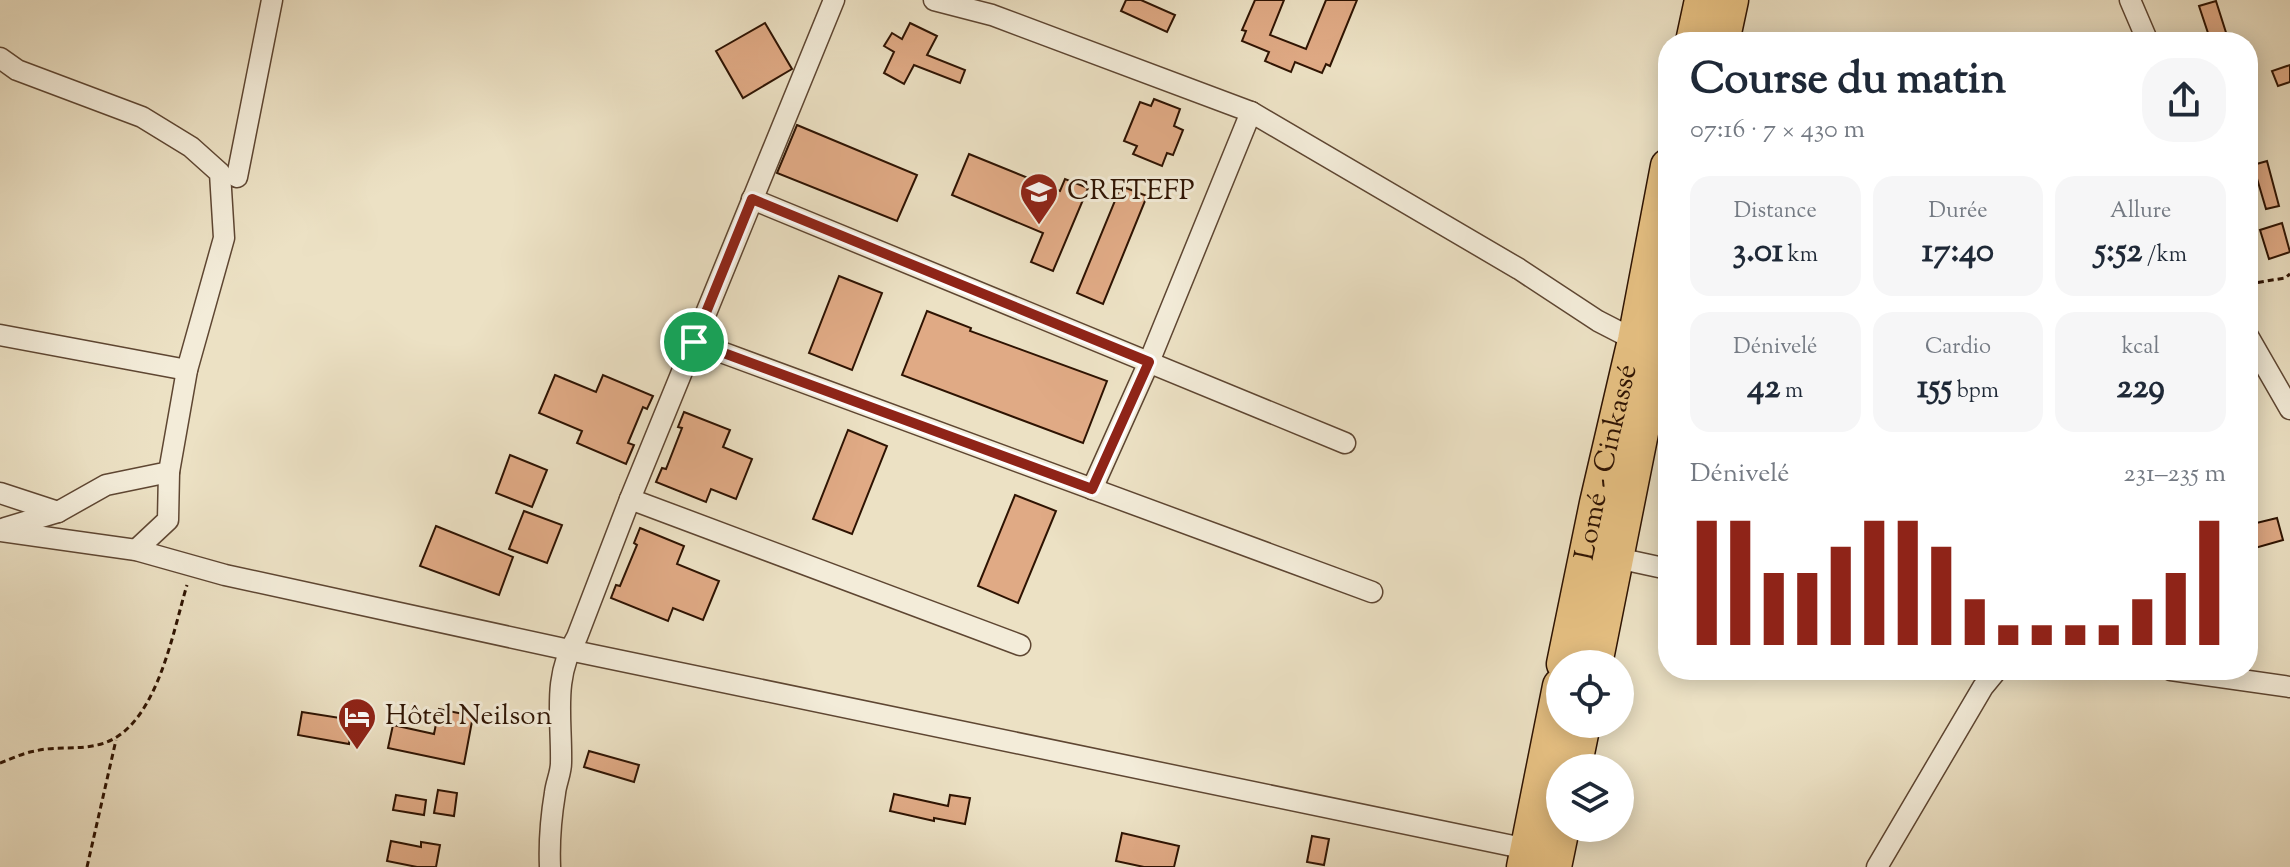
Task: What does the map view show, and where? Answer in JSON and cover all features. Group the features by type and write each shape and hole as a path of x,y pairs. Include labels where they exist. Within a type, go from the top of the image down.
{"highway":[{"path":"1695,32 1702,0"},
{"path":"1724,32 1731,0"},
{"name":"Lomé - Cinkassé","path":"1598,650 1617,558 1658,250"},
{"name":"Lomé - Cinkassé","path":"1567,650 1597,503 1647,343 1658,319"},
{"path":"1535,861 1553,738"},
{"path":"1535,861 1551,842"}],"street":[{"path":"237,177 272,0"},
{"path":"550,867 549,847 561,765 559,685 569,650 577,637 630,499 834,0"},
{"path":"934,0 992,15 1251,112 1519,269 1598,321 1647,343"},
{"path":"2130,0 2144,32"},
{"path":"0,58 17,70 142,117 191,147 220,173 224,238 187,370 169,472 168,520 136,550"},
{"path":"1092,489 1149,362 1251,112"},
{"path":"752,199 1345,443"},
{"path":"0,335 187,370"},
{"path":"694,342 1372,592"},
{"path":"2258,353 2290,409"},
{"path":"0,530 58,512 106,485 169,472"},
{"path":"0,493 58,512"},
{"path":"630,499 1020,645"},
{"path":"0,530 136,550 192,566 569,650 1535,861"},
{"path":"1617,558 1658,567"},
{"path":"1877,867 1989,680"},
{"path":"2241,680 2290,687"}],"path":[{"path":"2258,282 2285,278 2290,274"},
{"path":"0,763 35,751 96,746 116,740 134,722 154,691 192,566"},
{"path":"87,867 116,740"}],"building":[{"path":"1126,0 1141,0 1175,15 1167,32 1121,11"},
{"path":"1255,0 1284,0 1270,35 1306,49 1326,0 1357,0 1330,66 1326,64 1322,73 1295,62 1291,72 1265,61 1269,52 1242,41 1246,31 1242,30"},
{"path":"2216,1 2226,32 2208,32 2199,6"},
{"path":"765,23 792,69 743,98 716,51"},
{"path":"910,23 937,36 927,55 965,70 960,83 914,65 904,84 884,73 894,52 884,46 892,33 902,39"},
{"path":"2290,65 2290,82 2278,86 2272,71"},
{"path":"1154,99 1180,109 1174,126 1183,130 1173,155 1167,153 1162,166 1133,154 1137,146 1124,141 1140,102 1151,106"},
{"path":"797,125 917,175 897,221 777,173"},
{"path":"969,154 1060,191 1065,179 1088,188 1053,271 1031,262 1043,233 952,195"},
{"path":"2267,161 2279,206 2266,209 2258,182 2258,164"},
{"path":"1121,186 1147,196 1103,304 1077,293"},
{"path":"2282,223 2290,252 2269,259 2260,230"},
{"path":"839,276 882,293 852,370 809,353"},
{"path":"927,311 971,328 970,331 1107,381 1083,443 902,375"},
{"path":"555,375 596,392 603,375 653,396 647,409 643,407 628,443 634,445 626,464 577,443 582,431 539,413"},
{"path":"684,412 730,430 723,447 752,459 736,499 711,489 706,502 656,482 662,468 666,469 682,428 678,427"},
{"path":"848,430 887,446 852,534 813,519"},
{"path":"510,455 547,470 532,507 496,493"},
{"path":"1015,495 1056,511 1018,603 978,586"},
{"path":"524,511 562,525 547,563 509,549"},
{"path":"2277,518 2283,540 2258,547 2258,523"},
{"path":"436,526 513,557 499,595 420,566"},
{"path":"640,528 684,546 677,564 719,581 703,620 673,608 668,621 611,598 616,585 620,586 637,545 634,543"},
{"path":"439,709 473,716 464,764 388,748 393,725 434,734"},
{"path":"302,712 353,720 349,744 298,735"},
{"path":"589,751 639,765 634,782 584,767"},
{"path":"438,790 457,793 454,816 434,813"},
{"path":"894,794 948,806 950,795 970,798 965,824 890,811"},
{"path":"396,795 426,800 424,815 393,810"},
{"path":"1122,833 1179,846 1174,867 1144,867 1116,861"},
{"path":"1312,836 1329,839 1324,865 1307,862"},
{"path":"391,841 421,847 421,842 440,845 436,867 387,861"}],"place":[{"name":"CRETEFP","path":"1039,226"},
{"name":"Hôtel Neilson","path":"357,751"}],"route":[{"path":"752,199 1149,362 1092,489 694,342 752,199"}]}
